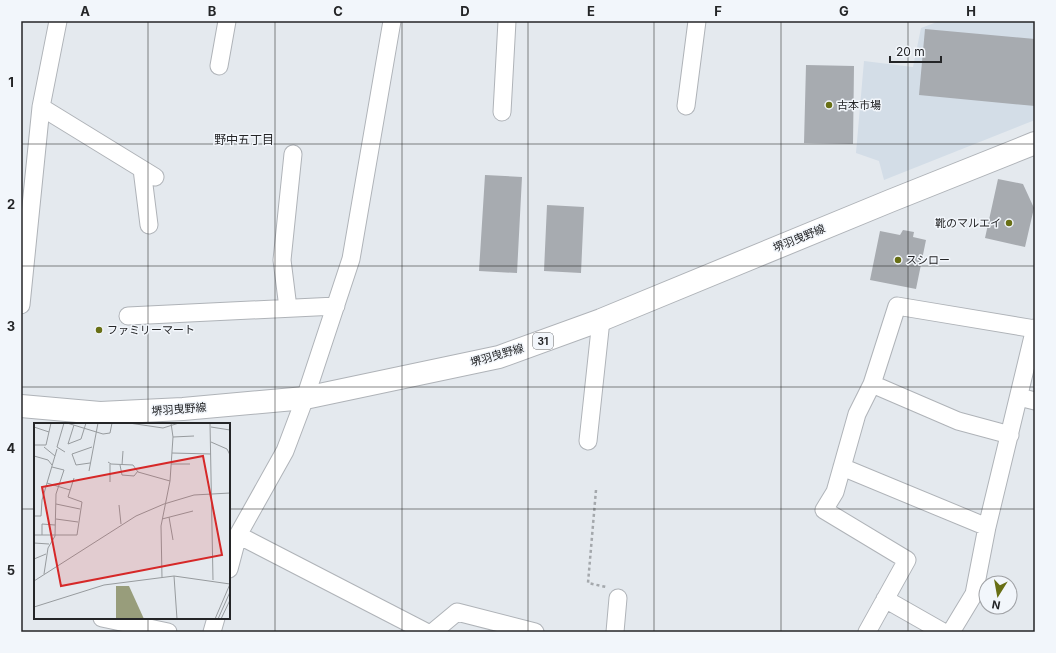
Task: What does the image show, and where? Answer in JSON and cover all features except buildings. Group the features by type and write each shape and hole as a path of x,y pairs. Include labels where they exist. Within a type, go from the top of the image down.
{"main road":[{"name":"堺羽曳野線","path":"21,406 100,413 183,409 305,398 499,357 601,320 1035,143"}],"street":[{"path":"21,305 41,107 58,21"},
{"path":"219,66 227,21"},
{"path":"230,564 238,535 285,451 305,398 351,260 392,21"},
{"path":"502,112 507,21"},
{"path":"686,106 697,21"},
{"path":"41,107 148,173 149,225"},
{"path":"288,308 282,260 293,154"},
{"path":"128,316 336,306"},
{"path":"867,632 907,560 824,510 835,492 857,414 872,384 897,306 1035,329 1027,399 1010,435 986,527 974,594 951,632"},
{"path":"588,441 601,320"},
{"path":"872,384 958,421 1010,435"},
{"path":"842,467 986,527"},
{"path":"238,535 426,632"},
{"path":"615,632 618,598"},
{"path":"886,599 943,632"},
{"path":"433,632 457,612 535,632"},
{"path":"107,619 168,632"},
{"path":"212,632 216,619"}],"path":[{"path":"596,490 588,582 614,589 618,598"}],"shaded area":[{"path":"944,21 1035,21 1035,120 884,180 879,161 856,153 864,61 913,67 921,28"}],"place":[{"name":"古本市場","path":"829,105"},
{"name":"靴のマルエイ","path":"1009,223"},
{"name":"スシロー","path":"898,260"},
{"name":"ファミリーマート","path":"99,330"}],"district":[{"name":"野中五丁目","path":"244,140"}]}
